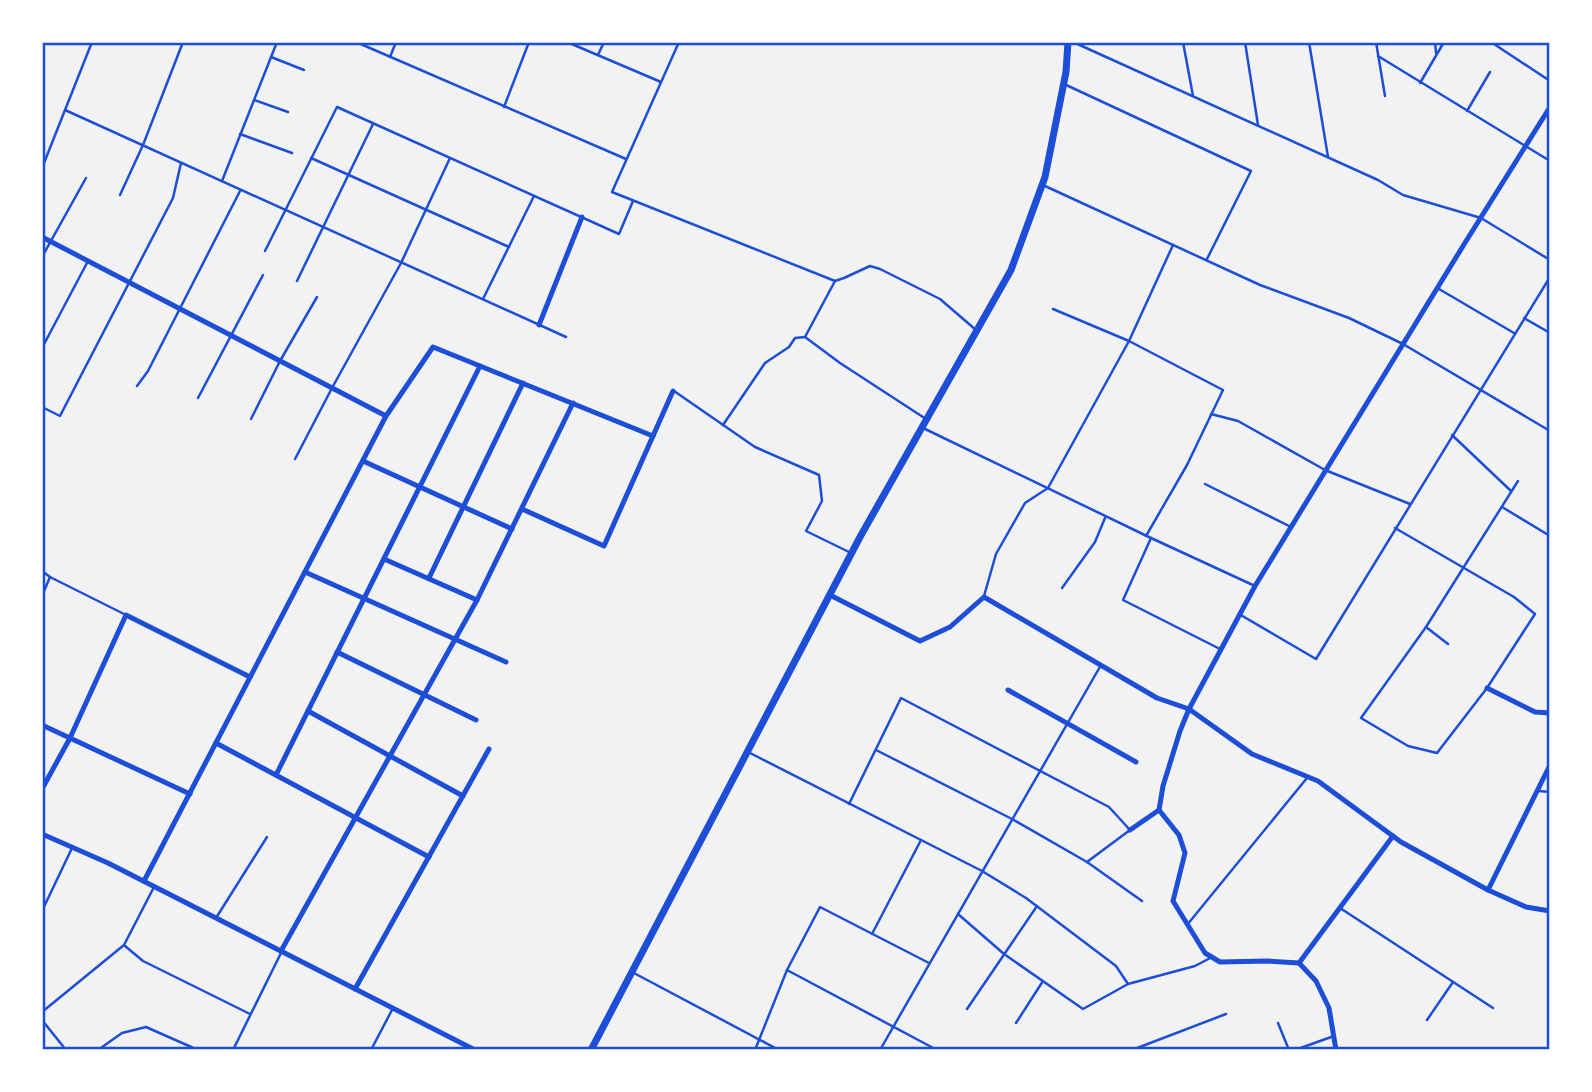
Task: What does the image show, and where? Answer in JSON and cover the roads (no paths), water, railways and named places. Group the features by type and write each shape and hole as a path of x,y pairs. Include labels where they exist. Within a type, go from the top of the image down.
{"street":[{"path":"591,1050 852,553 1011,270 1042,185 1071,42"},
{"path":"1130,830 1158,810 1163,786 1189,709 1255,586 1550,107"},
{"path":"539,325 582,217"},
{"path":"42,237 386,416"},
{"path":"144,881 386,416 433,347 653,436"},
{"path":"276,775 480,366"},
{"path":"429,578 523,383"},
{"path":"522,509 604,546 673,391"},
{"path":"281,951 477,600 573,403"},
{"path":"363,461 512,529"},
{"path":"384,559 477,600"},
{"path":"305,572 506,662"},
{"path":"830,595 920,640 950,627 984,597 1157,698 1189,709 1252,754 1318,781 1393,836 1488,890 1526,907 1550,911"},
{"path":"42,789 70,738 126,615 250,677"},
{"path":"337,652 476,720"},
{"path":"1487,688 1535,712 1550,713"},
{"path":"1008,690 1136,762"},
{"path":"308,711 463,796"},
{"path":"42,725 190,794"},
{"path":"216,743 429,857"},
{"path":"355,989 489,749"},
{"path":"1488,890 1550,765"},
{"path":"1158,810 1179,835 1185,853 1173,901 1205,953 1220,962 1299,963 1316,981 1329,1009 1336,1050"},
{"path":"42,834 108,863 475,1050"},
{"path":"1299,963 1393,836"}],"lane":[{"path":"42,163 92,42"},
{"path":"120,195 143,145 183,42"},
{"path":"222,181 276,42"},
{"path":"356,42 626,159"},
{"path":"390,57 396,42"},
{"path":"504,107 529,42"},
{"path":"567,42 661,82"},
{"path":"598,55 604,42"},
{"path":"679,42 612,192 835,281 870,267 880,269 940,299 977,331"},
{"path":"1071,42 1378,180 1403,195 1480,218 1550,260"},
{"path":"1184,42 1193,96"},
{"path":"1245,42 1258,126"},
{"path":"1309,42 1328,157"},
{"path":"1376,42 1385,96"},
{"path":"1435,42 1437,55"},
{"path":"1420,83 1444,42"},
{"path":"1491,42 1550,81"},
{"path":"1378,56 1550,162"},
{"path":"271,57 304,70"},
{"path":"1468,111 1490,72"},
{"path":"1064,84 1251,171 1207,261"},
{"path":"254,100 288,112"},
{"path":"265,251 337,107 618,234 633,201"},
{"path":"65,110 566,337"},
{"path":"297,281 374,123"},
{"path":"240,134 292,153"},
{"path":"311,158 509,247"},
{"path":"295,459 401,262 450,158"},
{"path":"42,407 60,415 173,198 181,163"},
{"path":"42,257 86,178"},
{"path":"1042,185 1261,285 1349,318 1403,344 1550,431"},
{"path":"137,386 148,371 241,190"},
{"path":"484,299 534,196"},
{"path":"984,597 996,554 1025,503 1048,488 1129,341 1173,246"},
{"path":"42,348 88,261"},
{"path":"198,398 263,275"},
{"path":"1239,614 1316,659 1550,277"},
{"path":"805,337 835,281"},
{"path":"1437,288 1514,334"},
{"path":"251,419 317,297"},
{"path":"1053,309 1129,341 1223,390 1149,537 1123,600 1220,649"},
{"path":"1524,318 1550,333"},
{"path":"723,425 765,363 789,347 795,338 805,337 926,420"},
{"path":"673,391 755,447 819,475 822,501 806,531 852,553"},
{"path":"1211,414 1238,421 1325,470 1410,504"},
{"path":"922,428 1255,586"},
{"path":"1452,435 1511,492"},
{"path":"1395,528 1464,567 1514,597 1535,614 1487,688 1437,753 1408,747 1361,718 1426,627 1464,567 1502,507 1518,481"},
{"path":"1205,484 1291,527"},
{"path":"1502,507 1550,536"},
{"path":"1062,588 1095,542 1106,517 1111,519"},
{"path":"42,571 126,615"},
{"path":"42,596 50,577"},
{"path":"1426,627 1448,644"},
{"path":"880,1050 1101,665"},
{"path":"849,804 901,698 1109,807 1130,830 1087,862"},
{"path":"876,750 1087,862 1142,901"},
{"path":"748,752 982,871 1026,898 1116,966 1128,984"},
{"path":"1187,925 1308,776"},
{"path":"1538,791 1550,792"},
{"path":"216,918 267,837"},
{"path":"872,934 921,840"},
{"path":"42,911 72,848"},
{"path":"42,1012 124,946 154,887"},
{"path":"967,1009 1037,906"},
{"path":"755,1050 787,970 820,907 929,963"},
{"path":"1340,908 1493,1008"},
{"path":"958,914 1004,954 1083,1009 1128,984 1195,966 1212,957"},
{"path":"124,946 143,961 250,1014"},
{"path":"233,1050 281,951"},
{"path":"787,970 937,1050"},
{"path":"632,972 779,1050"},
{"path":"1016,1023 1042,981"},
{"path":"1427,1020 1453,982"},
{"path":"370,1050 393,1009"},
{"path":"1132,1050 1226,1014"},
{"path":"42,1020 66,1050"},
{"path":"1279,1023 1289,1050"},
{"path":"98,1050 122,1033 146,1027 198,1050"},
{"path":"1295,1050 1334,1036"}]}
